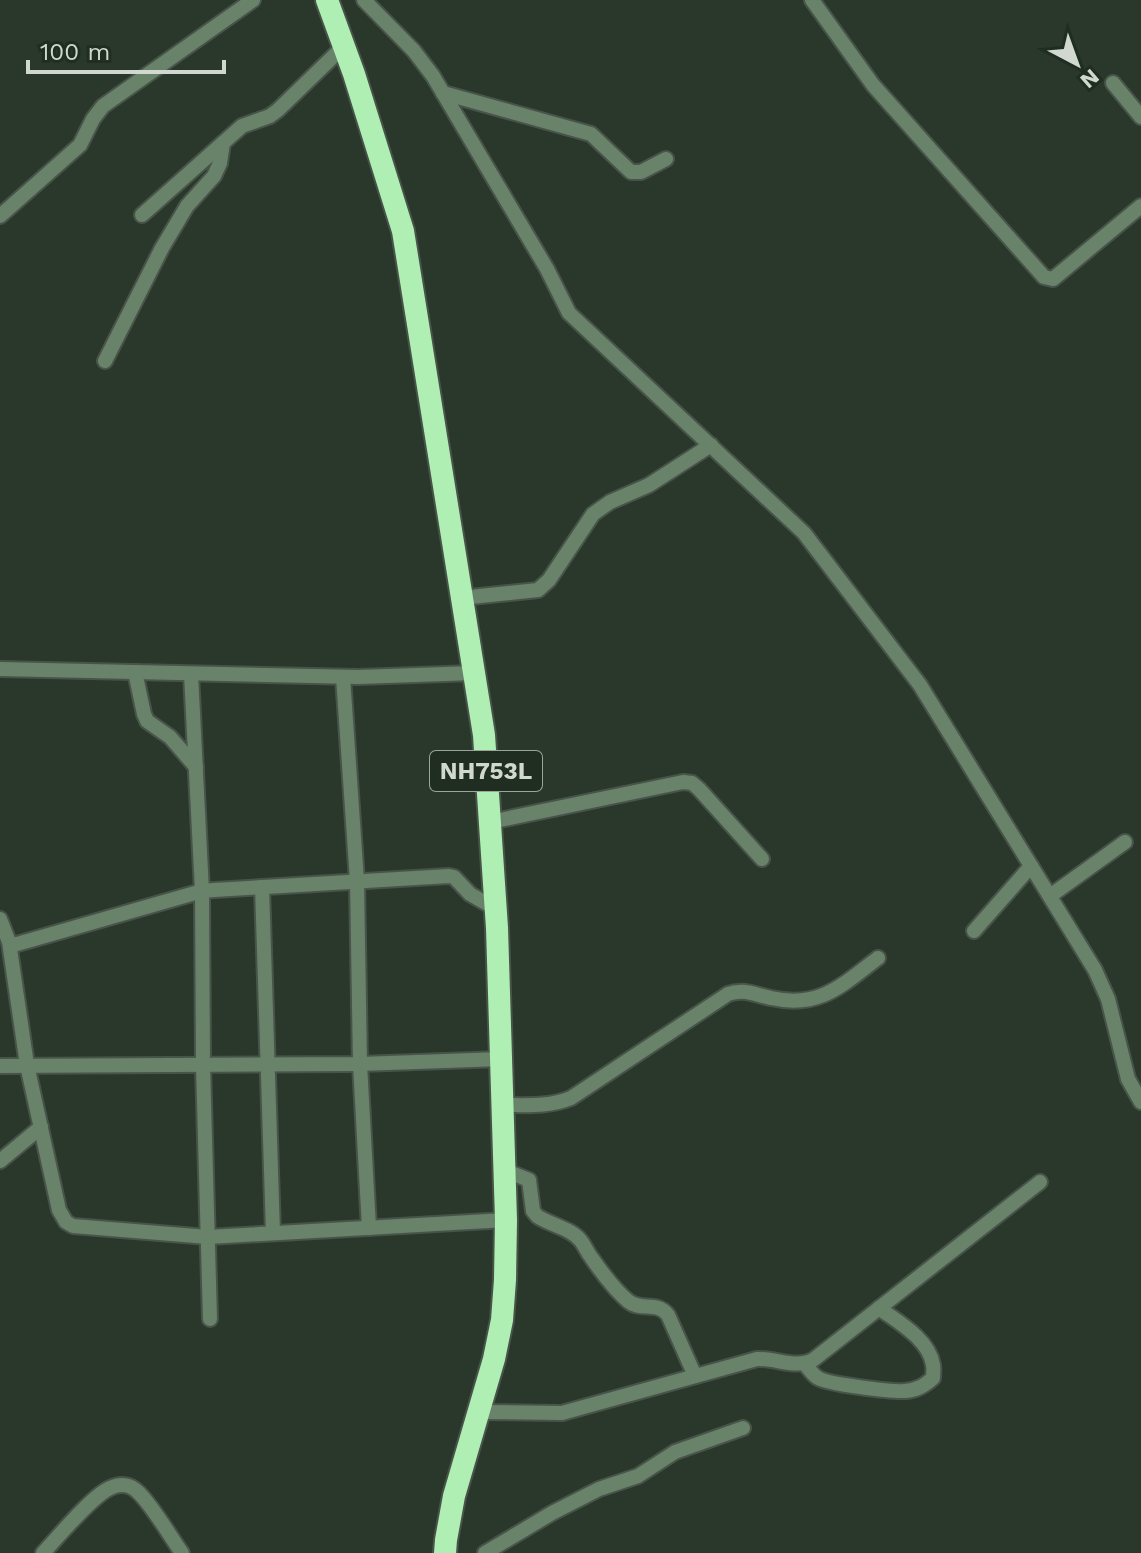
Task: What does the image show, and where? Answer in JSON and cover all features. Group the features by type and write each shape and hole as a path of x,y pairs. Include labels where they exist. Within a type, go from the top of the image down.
{"highway":[{"name":"NH753L","path":"327,0 381,156 403,231 484,735 496,909 506,1220 505,1280 502,1320 494,1359 454,1496 445,1553"}],"street":[{"path":"0,216 80,145 103,106 253,0"},
{"path":"364,0 414,51 433,76 547,269 569,313 804,533 911,672 1095,970 1103,986 1128,1079 1141,1102"},
{"path":"812,0 869,80 1044,277 1053,279 1141,206"},
{"path":"142,215 242,126 278,110 344,46"},
{"path":"1113,83 1141,117"},
{"path":"443,93 591,134 636,173 666,159"},
{"path":"105,361 162,248 187,206 214,176 223,143"},
{"path":"461,598 538,590 549,580 593,514 610,502 649,485 711,445"},
{"path":"0,669 343,677 474,673"},
{"path":"135,672 147,721 170,737 196,768"},
{"path":"191,674 202,891 210,1319"},
{"path":"343,677 357,881 360,1064 369,1228"},
{"path":"490,822 683,782 692,783 762,859"},
{"path":"1050,896 1125,842"},
{"path":"974,931 1031,866"},
{"path":"10,946 202,891 449,876 454,877 470,894 496,909"},
{"path":"262,887 273,1233"},
{"path":"0,919 10,946 27,1065 59,1210 66,1222 73,1226 208,1237 506,1220"},
{"path":"502,1105 542,1106 571,1098 738,990 784,1001 816,998 837,989 878,958"},
{"path":"0,1066 360,1064 501,1059"},
{"path":"0,1161 41,1127"},
{"path":"504,1170 529,1180 533,1211 537,1216 574,1234 627,1300 636,1305 664,1310 695,1376"},
{"path":"805,1364 1040,1182"},
{"path":"479,1412 562,1413 767,1358 805,1364 821,1380 839,1384 904,1391 923,1387 933,1378 933,1365 924,1345 879,1308"},
{"path":"485,1553 552,1513 599,1489 638,1476 675,1452 743,1428"},
{"path":"43,1553 97,1497 119,1484 131,1486 140,1493 182,1553"}]}
